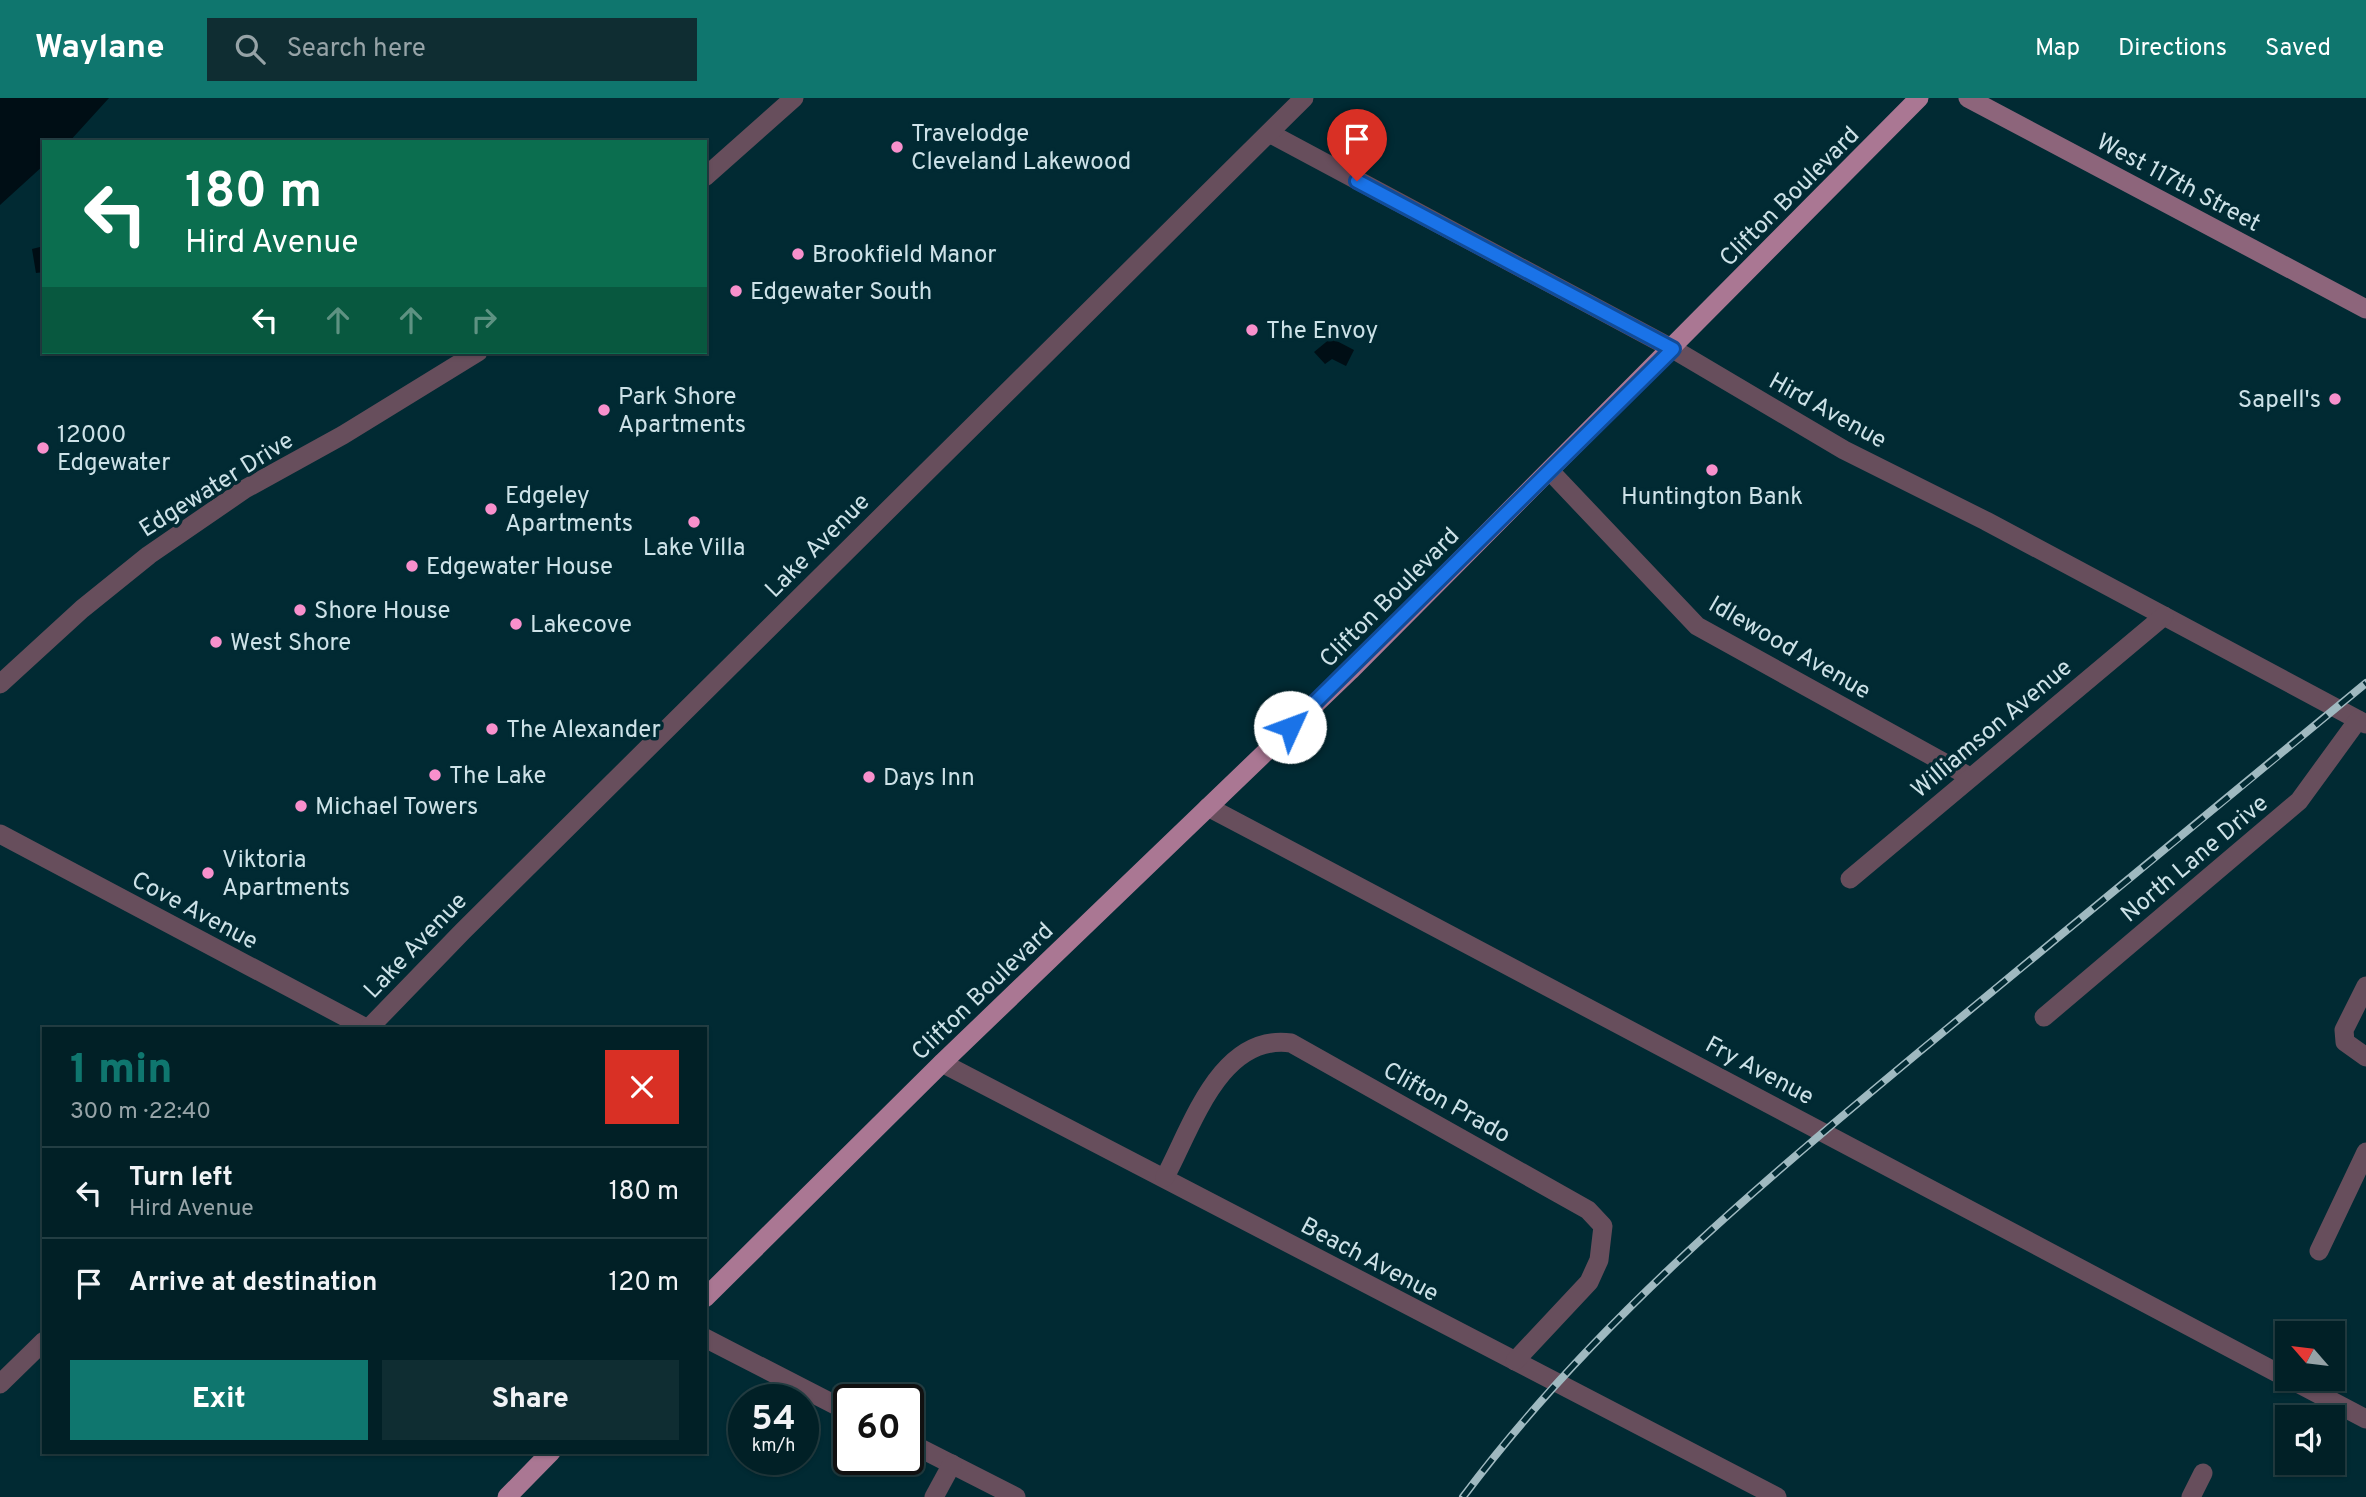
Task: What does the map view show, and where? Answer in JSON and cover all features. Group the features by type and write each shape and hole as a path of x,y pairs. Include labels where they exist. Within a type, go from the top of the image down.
{"main road":[{"name":"Clifton Boulevard","path":"707,1296 942,1063 1208,807 1550,471 1919,98"},
{"name":"West 117th Street","path":"1968,98 2366,309"},
{"path":"507,1497 549,1454"}],"street":[{"path":"707,175 794,98"},
{"name":"Lake Avenue","path":"370,1027 505,888 1304,98"},
{"name":"Hird Avenue","path":"1269,133 1673,349 1844,450 2362,722"},
{"name":"Edgewater Drive","path":"0,684 82,609 149,555 245,489 343,435 475,354"},
{"name":"Idlewood Avenue","path":"1550,471 1697,626 1970,777"},
{"name":"Williamson Avenue","path":"1850,879 2164,616"},
{"name":"North Lane Drive","path":"2044,1017 2299,801 2362,722"},
{"name":"Fry Avenue","path":"1208,807 2275,1371"},
{"name":"Cove Avenue","path":"0,834 364,1027"},
{"path":"2366,986 2344,1030 2345,1042 2366,1057"},
{"name":"Clifton Prado","path":"1165,1177 1225,1065 1258,1045 1280,1041 1291,1043 1588,1210 1603,1226 1596,1268 1588,1282 1515,1361"},
{"name":"Beach Avenue","path":"942,1063 1777,1497"},
{"path":"2319,1251 2366,1152"},
{"path":"707,1339 833,1404"},
{"path":"0,1384 42,1344"},
{"name":"Fry Avenue","path":"2313,1391 2366,1419"},
{"path":"924,1450 1016,1497"},
{"path":"934,1497 952,1464"},
{"path":"2191,1497 2203,1473"}],"shaded area":[{"path":"0,98 109,98 71,140 42,140 42,167 0,205"},
{"path":"42,246 42,272 36,273 32,249"},
{"path":"1331,338 1354,350 1346,366 1332,359 1325,364 1314,352"}],"railway":[{"path":"1463,1497 1512,1435 1564,1376 1618,1319 1733,1211 1913,1057 2366,683"}],"place":[{"name":"Travelodge Cleveland Lakewood","path":"897,147"},
{"name":"Brookfield Manor","path":"798,254"},
{"name":"Edgewater South","path":"736,291"},
{"name":"The Envoy","path":"1252,330"},
{"name":"Sapell's","path":"2335,399"},
{"name":"Park Shore Apartments","path":"604,410"},
{"name":"12000 Edgewater","path":"43,448"},
{"name":"Huntington Bank","path":"1712,470"},
{"name":"Edgeley Apartments","path":"491,509"},
{"name":"Lake Villa","path":"694,522"},
{"name":"Edgewater House","path":"412,566"},
{"name":"Shore House","path":"300,610"},
{"name":"Lakecove","path":"516,624"},
{"name":"West Shore","path":"216,642"},
{"name":"The Alexander","path":"492,729"},
{"name":"The Lake","path":"435,775"},
{"name":"Days Inn","path":"869,777"},
{"name":"Michael Towers","path":"301,806"},
{"name":"Viktoria Apartments","path":"208,873"}],"route":[{"path":"1290,727 1350,671 1673,349 1357,181"}]}
